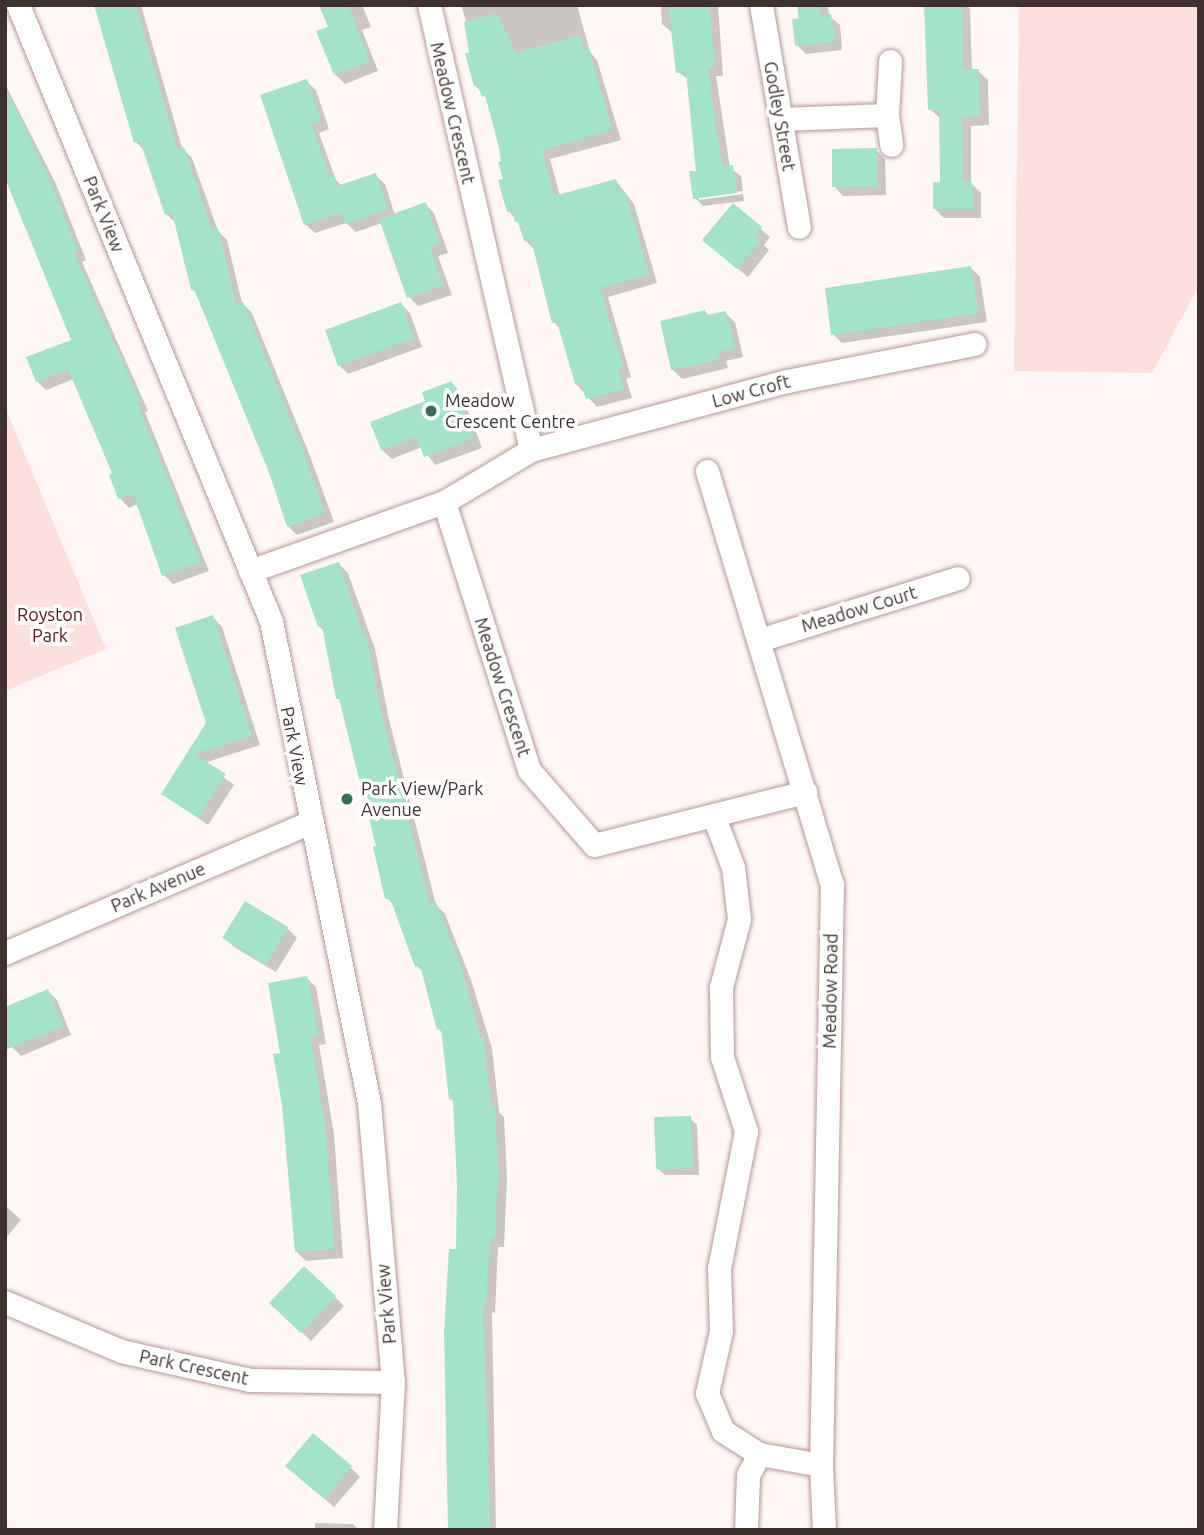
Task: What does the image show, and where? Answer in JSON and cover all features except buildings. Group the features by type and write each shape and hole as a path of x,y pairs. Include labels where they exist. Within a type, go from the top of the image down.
{"street":[{"name":"Park View","path":"18,5 271,621 369,1103 393,1382 385,1530"},
{"name":"Meadow Crescent","path":"429,5 531,450"},
{"name":"Godley Street","path":"761,5 799,227"},
{"path":"890,61 887,115 891,145"},
{"path":"780,119 887,115"},
{"name":"Low Croft","path":"531,450 787,381 974,344"},
{"path":"250,571 444,502 531,450"},
{"name":"Meadow Road","path":"707,471 832,884 821,1465 824,1530"},
{"name":"Meadow Crescent","path":"444,502 529,769 594,845 805,792"},
{"name":"Meadow Court","path":"759,640 958,578"},
{"path":"714,817 733,867 739,919 720,986 722,1057 746,1131 719,1268 721,1331 707,1393 723,1431 759,1454 821,1465"},
{"name":"Park Avenue","path":"5,953 310,822"},
{"name":"Park Crescent","path":"5,1302 121,1351 250,1380 393,1382"},
{"path":"746,1530 748,1475 759,1454"}],"green space":[{"path":"1019,5 1199,5 1199,286 1152,373 1014,371"},
{"name":"Royston Park","path":"5,407 106,649 5,691"}],"place":[{"name":"Meadow Crescent Centre","path":"431,411"},
{"name":"Park View/Park Avenue","path":"347,799"}]}
